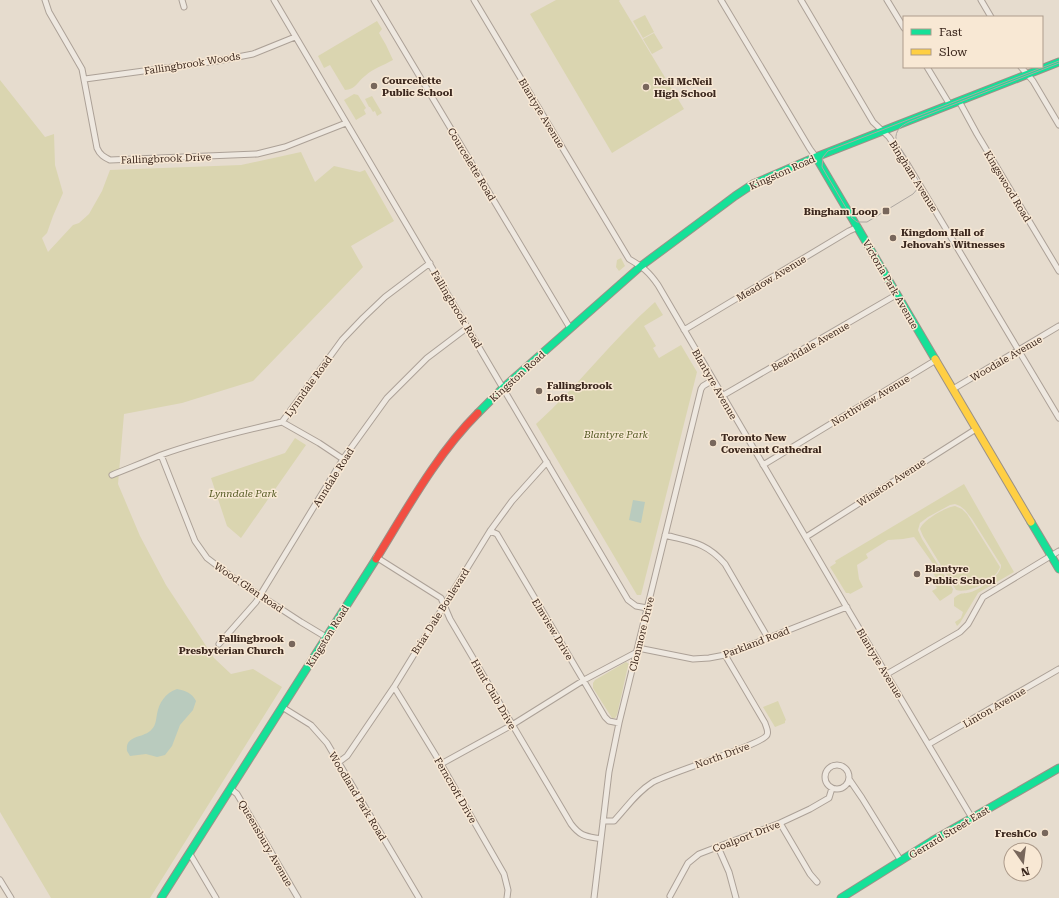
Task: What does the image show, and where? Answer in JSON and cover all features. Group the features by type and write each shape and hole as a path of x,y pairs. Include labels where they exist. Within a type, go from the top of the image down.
{"main road":[{"name":"Kingston Road","path":"161,898 448,445 474,416 504,387 641,266 753,184 816,157 1059,62"},
{"name":"Victoria Park Avenue","path":"816,157 858,227 896,295 1059,569"},
{"name":"Gerrard Street East","path":"841,898 972,818 1059,768"}],"street":[{"name":"Fallingbrook Drive","path":"44,0 49,12 82,69 97,148 100,154 110,160 257,154 285,147 346,124"},
{"path":"182,0 184,7"},
{"name":"Fallingbrook Road","path":"274,0 346,124 504,387 628,600 636,606 647,608"},
{"name":"Courcelette Road","path":"374,0 570,328"},
{"name":"Blantyre Avenue","path":"474,0 629,259 650,273 972,818"},
{"name":"Victoria Park Avenue","path":"721,0 816,157"},
{"name":"Bingham Avenue","path":"801,0 873,122 884,130 893,141 929,198 1059,418"},
{"path":"888,0 903,26"},
{"path":"981,0 991,16"},
{"name":"Fallingbrook Woods","path":"85,79 217,61 253,54 296,37"},
{"path":"928,68 950,105"},
{"path":"1022,68 1033,82 1059,125"},
{"name":"Kingswood Road","path":"959,101 977,134 1059,271"},
{"name":"Meadow Avenue","path":"684,330 858,227"},
{"name":"Lynndale Road","path":"112,475 161,455 246,430 282,422 342,340 385,297 430,263"},
{"name":"Beachdale Avenue","path":"722,396 896,295"},
{"name":"Woodale Avenue","path":"953,389 1059,326"},
{"name":"Anndale Road","path":"220,644 256,602 343,459 387,398 427,358 468,327"},
{"name":"Northview Avenue","path":"764,465 936,360"},
{"name":"Clonmore Drive","path":"594,898 610,772 619,723 701,389 713,380"},
{"path":"282,422 319,443 343,459"},
{"name":"Winston Avenue","path":"806,537 976,429"},
{"name":"Wood Glen Road","path":"161,455 194,541 207,558 260,596 326,636"},
{"name":"Briar Dale Boulevard","path":"338,762 347,756 394,687 490,531 512,501 547,462"},
{"name":"Elmview Drive","path":"490,531 497,534 606,718 609,721 619,723"},
{"path":"665,535 698,544 716,554 725,564 768,638"},
{"path":"887,674 960,632 968,624 983,597 1059,551"},
{"name":"Hunt Club Drive","path":"376,557 441,598 450,619 512,725 578,833 601,839"},
{"name":"Parkland Road","path":"638,650 693,659 725,655 847,607"},
{"path":"441,764 512,725 584,680 638,650"},
{"name":"North Drive","path":"603,821 614,821 634,796 655,781 749,746 767,735 768,731 765,723 725,655"},
{"name":"Linton Avenue","path":"929,744 1059,669"},
{"name":"Ferncroft Drive","path":"394,687 441,764 504,874 508,890 507,898"},
{"name":"Woodland Park Road","path":"282,707 311,724 327,743 419,898"},
{"path":"832,788 826,783 826,772 831,766 842,766 848,772 849,779 901,861"},
{"name":"Coalport Drive","path":"670,896 688,863 699,854 780,823 810,809 828,798 832,788 836,789 844,786 849,779"},
{"name":"Queensbury Avenue","path":"231,789 237,794 298,898"},
{"path":"780,823 810,874 817,882"},
{"path":"718,847 729,872 736,898"},
{"path":"190,854 216,898"},
{"path":"0,880 11,898"}],"green space":[{"name":"Neil McNeil High School","path":"556,0 620,0 619,1 684,109 612,153 530,14"},
{"path":"645,15 654,32 643,38 633,21"},
{"path":"377,21 382,29 379,33 393,60 371,71 351,89 345,90 330,65 324,68 318,56"},
{"path":"654,33 663,48 652,54 643,39"},
{"path":"0,80 45,137 54,134 55,165 63,193 47,233 42,238 48,252 73,225 79,223 89,214 102,191 110,170 241,165 301,152 315,182 334,166 360,172 365,170 394,221 351,246 363,267 253,381 182,403 124,414 118,484 140,536 166,585 214,658 231,674 253,669 282,687 150,898 51,898 0,812"},
{"path":"354,94 358,95 366,108 364,110 366,114 356,120 344,100"},
{"path":"372,96 382,113 377,116 375,111 373,112 369,107 365,99"},
{"path":"621,258 625,266 619,271 616,267 617,260"},
{"name":"Blantyre Park","path":"655,302 663,315 644,326 656,346 653,348 659,358 681,345 697,372 641,595 637,595 536,424 624,332"},
{"name":"Lynndale Park","path":"295,438 306,445 241,538 227,526 211,478 285,453"},
{"path":"964,484 1014,572 978,593 957,626 955,622 961,618 963,612 954,606 954,598 985,585 998,573 1001,565 972,519 965,510 955,504 950,505 928,517 920,523 918,530 953,589 952,593 940,601 932,591 937,588 932,581 936,578 932,571 936,568 914,537 888,540 866,554 868,558 857,565 859,579 863,587 850,594 846,593 830,567 836,563 835,561"},
{"path":"955,506 962,509 967,514 1000,567 988,581 975,588 961,591 956,590 920,529 925,522 935,514"},
{"path":"626,662 629,664 617,715 615,718 612,718 593,688 593,683 595,680"},
{"path":"778,701 786,720 785,723 775,727 763,707"}],"shaded area":[{"path":"633,500 645,502 641,523 629,520"},
{"path":"177,689 193,696 196,701 193,710 180,725 172,746 165,755 157,757 146,754 130,756 127,751 129,742 152,729 155,724 161,702 169,693"}],"tram line":[{"path":"1043,67 1059,61"},
{"path":"1041,68 828,151 823,157 822,167 852,218 857,222 867,222 913,194 919,187 918,180 896,140 896,134 901,127 909,122 1059,63"}],"traffic: fast":[{"path":"935,359 816,157 1059,62"},
{"path":"735,196 753,184 816,157"},
{"path":"723,205 735,196"},
{"path":"478,413 504,387 641,266 723,205"},
{"path":"1031,522 1059,569"},
{"path":"161,898 376,559"},
{"path":"841,898 932,841 1059,768"}],"traffic: slow":[{"path":"935,359 1031,522"}],"traffic: jam":[{"path":"376,559 435,464 478,413"}],"place":[{"name":"Courcelette Public School","path":"374,86"},
{"name":"Neil McNeil High School","path":"646,87"},
{"name":"Bingham Loop","path":"886,211"},
{"name":"Kingdom Hall of Jehovah's Witnesses","path":"893,238"},
{"name":"Fallingbrook Lofts","path":"539,391"},
{"name":"Toronto New Covenant Cathedral","path":"713,443"},
{"name":"Blantyre Public School","path":"917,574"},
{"name":"Fallingbrook Presbyterian Church","path":"292,644"},
{"name":"FreshCo","path":"1045,833"}]}
